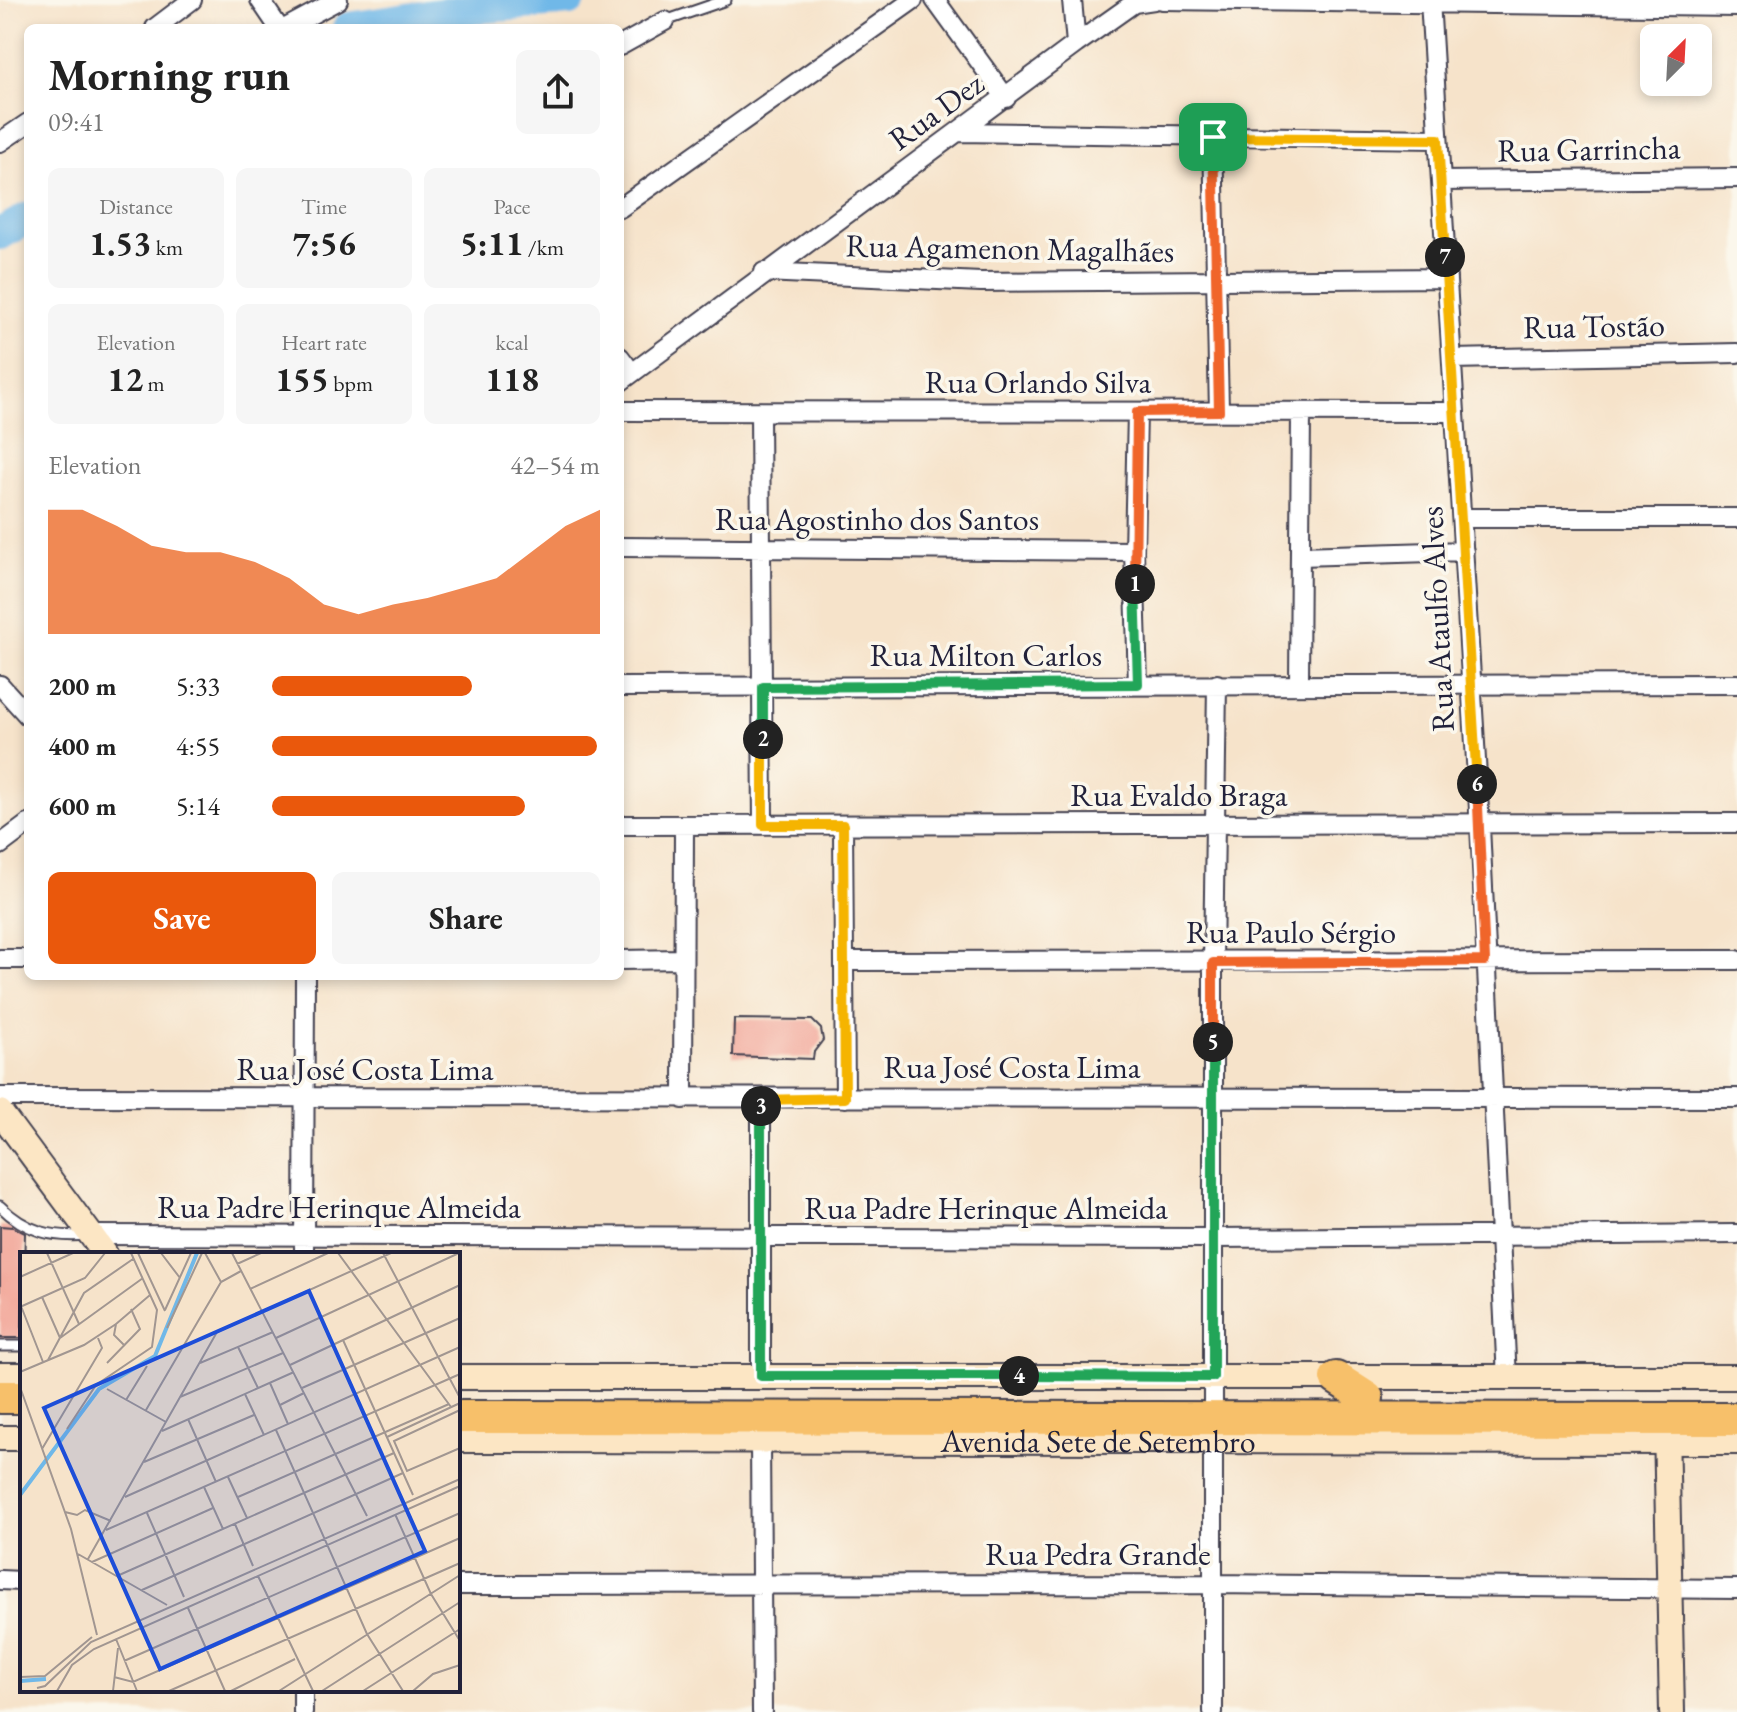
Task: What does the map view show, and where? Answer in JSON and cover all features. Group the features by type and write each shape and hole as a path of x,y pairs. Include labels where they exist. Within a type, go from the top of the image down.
{"highway":[{"path":"1336,1378 1367,1398"},
{"name":"Avenida Sete de Setembro","path":"460,1396 1594,1419 1667,1430 1737,1419"},
{"name":"Avenida Sete de Setembro","path":"460,1417 1212,1409 1367,1398 1737,1400"},
{"path":"1594,1419 1623,1443"}],"main road":[{"path":"0,1112 99,1244"},
{"name":"Avenida Sete de Setembro","path":"460,1377 761,1376 1623,1443 1667,1430 1737,1442"},
{"name":"Avenida Sete de Setembro","path":"460,1440 760,1443 1212,1409 1336,1378 1737,1377"},
{"path":"1667,1430 1672,1712"}],"street":[{"path":"160,24 192,0"},
{"path":"260,0 276,24"},
{"path":"293,24 338,0"},
{"path":"624,205 913,0"},
{"path":"935,0 1006,98"},
{"path":"1072,0 1076,44"},
{"path":"1142,0 1154,0"},
{"name":"Rua Dez","path":"626,378 764,272 1076,44 1142,0"},
{"path":"1162,0 1737,7"},
{"name":"Rua Ataulfo Alves","path":"1430,2 1480,826 1507,1379"},
{"path":"624,44 665,21"},
{"path":"0,142 24,126"},
{"path":"959,132 1438,139"},
{"path":"1213,137 1219,411"},
{"name":"Rua Garrincha","path":"1441,181 1737,178"},
{"name":"Rua Agamenon Magalhães","path":"764,272 981,282 1447,278"},
{"name":"Rua Tostão","path":"1452,359 1737,353"},
{"name":"Rua Orlando Silva","path":"624,411 1455,412"},
{"path":"760,412 763,825"},
{"path":"1137,412 1134,551 1138,684"},
{"path":"1299,684 1301,412"},
{"path":"1462,518 1737,518"},
{"name":"Rua Agostinho dos Santos","path":"624,547 1134,551"},
{"path":"1300,556 1464,551"},
{"path":"1213,1712 1213,963 1217,684"},
{"name":"Rua Milton Carlos","path":"624,687 1737,684"},
{"path":"0,685 24,712"},
{"name":"Rua Evaldo Braga","path":"624,825 1480,826 1737,823"},
{"path":"683,1099 684,825"},
{"path":"843,825 845,1098"},
{"path":"0,845 24,827"},
{"path":"0,959 24,959"},
{"path":"624,960 683,959"},
{"name":"Rua Paulo Sérgio","path":"845,961 1213,963 1737,960"},
{"path":"304,1246 305,980"},
{"name":"Rua José Costa Lima","path":"0,1097 761,1100 1214,1096 1737,1098"},
{"path":"761,1100 761,1376"},
{"name":"Rua Padre Herinque Almeida","path":"99,1244 304,1246 760,1238 1737,1234"},
{"path":"760,1443 762,1712"},
{"path":"0,1580 20,1581"},
{"name":"Rua Pedra Grande","path":"460,1585 1213,1584 1737,1589"}],"lane":[{"path":"665,21 726,0"},
{"path":"0,1206 17,1221 41,1233 99,1244"}],"building":[{"path":"734,1019 812,1020 821,1029 823,1040 813,1059 733,1056"},
{"path":"0,1226 13,1227 25,1233 24,1252 20,1252 20,1338 0,1338"}],"waterway":[{"path":"374,24 487,7 570,0"},
{"path":"0,234 24,220"}],"route":[{"path":"1213,137 1438,139 1480,826 1485,961 1213,963 1213,1377 761,1376 761,1100 845,1098 843,825 763,825 763,687 1138,684 1134,551 1137,412 1219,411 1213,137"}]}
